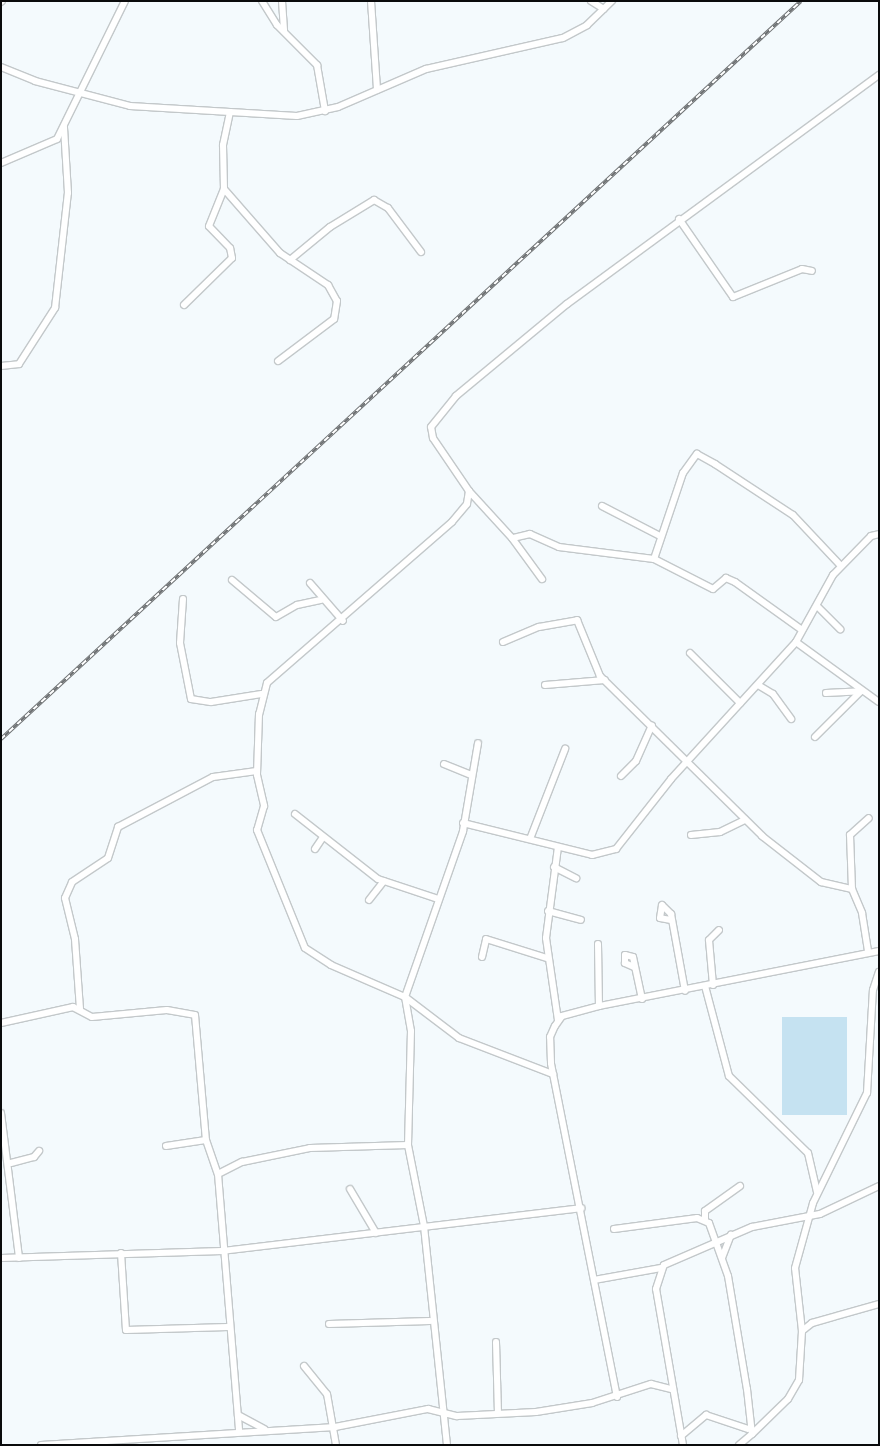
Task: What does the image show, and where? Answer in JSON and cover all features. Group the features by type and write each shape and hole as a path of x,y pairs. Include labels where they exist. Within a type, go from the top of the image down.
{"street":[{"path":"1,163 54,142 82,92 125,1"},
{"path":"262,1 284,30 317,65 325,111"},
{"path":"282,1 284,30"},
{"path":"371,1 377,90"},
{"path":"591,1 604,9"},
{"path":"1,67 130,106 297,116 325,111 426,68 549,43 587,25 612,1"},
{"path":"542,579 512,538 469,491 433,438 431,426 439,414 567,304 679,219 879,75"},
{"path":"184,305 232,258 230,248 209,226 224,189 222,160 230,112"},
{"path":"1,366 19,364 55,308 68,193 64,127"},
{"path":"224,189 290,260 328,285 335,294 338,312 334,319 278,361"},
{"path":"290,260 330,227 374,200 388,208 421,252"},
{"path":"679,219 733,297 802,269 812,271"},
{"path":"654,559 660,536 681,478 697,454 793,515 841,566"},
{"path":"469,491 464,509 343,621 267,683 261,694 257,771 264,806 257,830 284,887 300,942 331,966 405,997 459,1038 554,1074"},
{"path":"602,506 660,536"},
{"path":"512,538 530,534 559,547 654,559 713,589 726,578 735,582 802,630"},
{"path":"463,823 592,855 616,849 671,779 690,764 740,703 796,642 841,566 871,536 879,534"},
{"path":"232,580 276,617 297,605 321,600"},
{"path":"310,583 321,600 343,621"},
{"path":"183,599 180,643 191,699 211,702 261,694"},
{"path":"816,606 840,629"},
{"path":"503,642 571,617 605,680 745,820 821,882 852,889"},
{"path":"796,642 879,702"},
{"path":"690,653 740,703"},
{"path":"545,685 605,680"},
{"path":"758,685 773,694 791,719"},
{"path":"826,693 861,690"},
{"path":"815,737 861,690"},
{"path":"621,776 636,761 652,725"},
{"path":"447,1445 430,1321 424,1226 408,1145 412,1041 405,997 463,823 478,743"},
{"path":"530,840 565,750"},
{"path":"444,764 471,774"},
{"path":"80,1009 75,938 65,898 72,882 108,858 118,827 213,777 257,771"},
{"path":"295,814 323,837 384,881 438,899"},
{"path":"868,952 862,913 852,889 850,835 869,818"},
{"path":"691,835 720,832 745,820"},
{"path":"315,849 323,837"},
{"path":"558,847 548,910 548,958 558,1020 550,1037 554,1074 617,1397"},
{"path":"554,868 576,878"},
{"path":"369,900 384,881"},
{"path":"548,910 581,920"},
{"path":"671,920 685,991"},
{"path":"712,985 708,940 719,930"},
{"path":"482,957 486,939 548,958"},
{"path":"598,944 599,1006"},
{"path":"558,1020 599,1006 642,1000 879,951"},
{"path":"634,968 642,1000"},
{"path":"739,1445 750,1431 797,1386 802,1331 794,1279 817,1194 867,1093 873,990 879,972"},
{"path":"705,986 729,1076 808,1153 817,1194"},
{"path":"1,1023 54,1010 80,1009 92,1017 167,1010 195,1015 206,1140 218,1174 228,1327 240,1432"},
{"path":"1,1113 10,1163 19,1258"},
{"path":"166,1146 206,1140"},
{"path":"218,1174 242,1162 310,1148 408,1145"},
{"path":"10,1163 34,1157 39,1151"},
{"path":"740,1186 706,1211 705,1219 716,1240 722,1258 742,1357 750,1431"},
{"path":"594,1280 647,1273 661,1268 716,1240 732,1234 811,1215 879,1186"},
{"path":"350,1189 376,1233"},
{"path":"1,1258 222,1251 581,1208"},
{"path":"614,1229 705,1219"},
{"path":"722,1258 732,1234"},
{"path":"121,1253 126,1330 228,1327"},
{"path":"661,1268 656,1284 667,1370 683,1445"},
{"path":"647,1273 656,1284"},
{"path":"802,1331 812,1323 879,1304"},
{"path":"329,1324 430,1321"},
{"path":"496,1342 498,1413"},
{"path":"304,1366 324,1388 335,1426 336,1445"},
{"path":"41,1445 335,1426 375,1416 442,1410 457,1416 498,1413 617,1397 656,1384 667,1370"},
{"path":"656,1384 671,1389"},
{"path":"238,1415 268,1430"},
{"path":"681,1436 706,1415 750,1431"}],"shaded area":[{"path":"782,1017 847,1017 847,1115 782,1115"}],"railway":[{"path":"1,739 801,1"}]}
